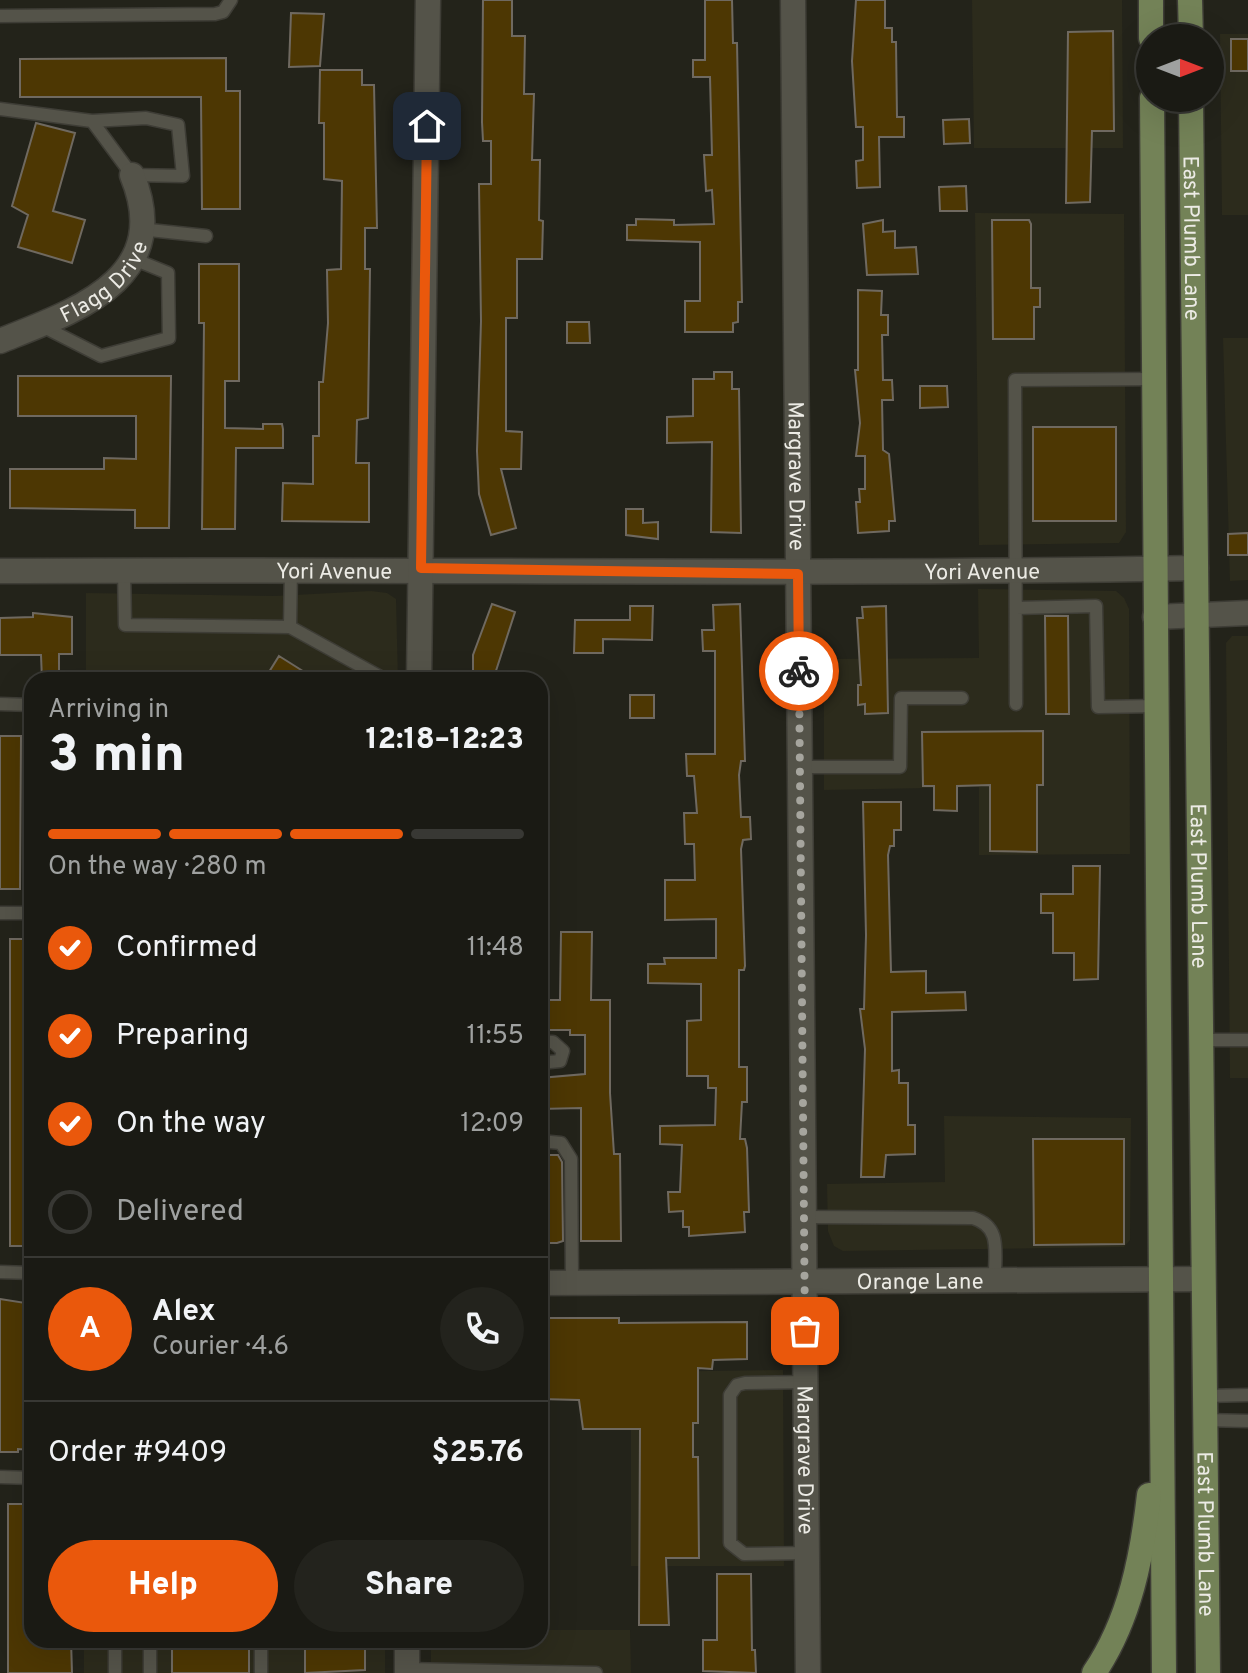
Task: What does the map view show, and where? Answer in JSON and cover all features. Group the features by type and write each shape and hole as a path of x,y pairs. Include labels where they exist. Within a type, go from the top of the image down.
{"main road":[{"path":"1151,0 1151,24"},
{"path":"1190,0 1191,24"},
{"name":"East Plumb Lane","path":"1152,112 1164,1673"},
{"name":"East Plumb Lane","path":"1191,112 1208,1673"},
{"path":"1094,1673 1119,1627 1143,1550 1160,1385"},
{"path":"1206,1504 1225,1673"}],"street":[{"path":"419,672 428,0"},
{"name":"Margrave Drive","path":"793,0 808,1673"},
{"name":"Flagg Drive","path":"0,341 94,301 113,286 131,258 140,229 140,194 132,175"},
{"name":"Yori Avenue","path":"0,571 421,568 798,574 1196,568"},
{"path":"1155,617 1248,613"},
{"name":"Orange Lane","path":"548,1283 1203,1279"},
{"path":"407,1648 407,1671"}],"lane":[{"path":"0,16 215,14 231,2"},
{"path":"0,109 92,121 146,118 178,125 183,176 132,175 92,121"},
{"path":"140,229 206,236"},
{"path":"39,325 101,356 169,338 168,273 131,258"},
{"path":"1016,704 1015,380 1153,379"},
{"path":"290,627 291,569"},
{"path":"124,570 125,625 290,627 372,672"},
{"path":"1016,608 1096,606 1098,707 1156,706"},
{"path":"800,767 900,767 901,698 962,698"},
{"path":"0,704 24,705"},
{"path":"0,913 24,913"},
{"path":"1201,1040 1248,1040"},
{"path":"548,1042 553,1042 563,1051 560,1061 548,1062"},
{"path":"548,1142 561,1143 571,1159 572,1283"},
{"path":"804,1217 973,1218 988,1223 993,1230 995,1281"},
{"path":"0,1272 24,1273"},
{"path":"805,1382 745,1383 737,1385 730,1395 730,1543 744,1554 807,1553"},
{"path":"1205,1408 1248,1395"},
{"path":"1205,1408 1248,1421"},
{"path":"0,1477 24,1478"},
{"path":"115,1648 115,1673"},
{"path":"150,1648 150,1673"},
{"path":"261,1648 261,1673"},
{"path":"407,1671 596,1673"}],"shaded area":[{"path":"972,0 1122,0 1123,148 974,148"},
{"path":"1224,34 1248,34 1248,215 1222,215"},
{"path":"975,213 1124,214 1126,532 1119,543 979,545"},
{"path":"1223,338 1248,338 1248,580 1230,581"},
{"path":"978,589 1116,591 1124,598 1129,609 1130,854 979,855 979,787 824,790 824,659 979,658"},
{"path":"371,591 387,593 396,599 398,672 86,672 86,593 275,596"},
{"path":"1232,636 1248,636 1248,1078 1230,1078 1226,643"},
{"path":"944,1116 1131,1118 1130,1240 1124,1247 843,1251 834,1246 828,1231 827,1184 945,1182"},
{"path":"783,1370 784,1566 631,1566 631,1372"},
{"path":"548,1630 630,1630 631,1673 431,1673 431,1648 548,1648"},
{"path":"84,1648 385,1648 385,1673 84,1673"}],"building":[{"path":"483,0 512,0 512,36 525,36 524,94 534,94 532,160 540,160 539,220 543,221 542,259 517,259 517,318 506,318 506,431 522,432 521,469 501,469 516,528 491,535 479,494 477,451 481,321 479,184 491,184 491,141 483,141 482,122"},
{"path":"705,0 732,0 733,43 737,43 742,302 738,302 738,322 733,323 733,332 685,332 685,301 700,301 700,242 627,240 627,225 636,225 636,219 674,220 674,225 714,224 712,190 706,191 704,155 712,155 710,77 693,77 693,60 705,60"},
{"path":"856,0 885,0 885,28 892,28 892,42 896,42 897,117 904,117 904,137 879,137 880,187 857,188 856,161 863,160 863,127 856,127 852,61"},
{"path":"291,13 324,14 320,66 289,67"},
{"path":"1113,31 1114,131 1092,131 1090,202 1066,203 1068,32"},
{"path":"1231,39 1248,39 1248,71 1231,71"},
{"path":"226,58 226,91 240,91 240,209 202,209 201,97 20,97 20,59"},
{"path":"320,70 362,70 362,85 374,85 377,228 365,228 365,269 370,269 368,418 357,420 356,463 369,463 369,522 282,521 283,483 313,484 313,436 319,436 319,382 323,382 328,323 327,270 341,269 342,181 324,179 324,123 319,123"},
{"path":"969,119 970,143 944,144 943,120"},
{"path":"36,123 75,133 53,211 85,220 72,263 18,247 28,215 12,206"},
{"path":"966,186 967,211 940,211 939,187"},
{"path":"883,220 883,232 895,231 895,248 916,247 918,274 867,275 863,224"},
{"path":"992,220 1029,220 1031,224 1031,288 1040,288 1040,307 1034,307 1034,339 993,339"},
{"path":"199,264 239,264 239,381 225,381 225,428 263,429 263,424 282,424 283,429 283,448 236,448 235,529 202,529 204,323 199,323"},
{"path":"858,290 882,291 881,315 888,315 888,335 882,335 883,380 892,380 893,400 882,400 883,450 889,454 895,521 889,521 889,531 858,533 856,502 860,502 859,489 865,489 865,456 856,456 860,423 855,370 858,370"},
{"path":"567,322 589,322 590,343 567,343"},
{"path":"714,372 732,372 732,389 739,389 741,533 711,532 712,442 667,443 667,417 693,416 693,379 714,379"},
{"path":"18,376 171,376 169,528 135,528 135,510 10,508 10,469 104,469 104,458 136,459 136,416 18,416"},
{"path":"920,386 947,386 948,407 920,408"},
{"path":"1033,427 1116,427 1116,521 1033,521"},
{"path":"626,509 643,509 643,523 658,522 658,539 626,535"},
{"path":"1248,533 1248,555 1228,555 1228,534"},
{"path":"492,604 515,612 496,672 473,672 473,655"},
{"path":"740,604 745,761 741,761 739,775 741,817 750,817 751,839 743,840 741,849 745,966 744,970 739,970 739,1067 747,1067 747,1102 742,1102 740,1139 745,1139 747,1148 749,1212 744,1212 745,1232 689,1236 689,1227 683,1227 683,1211 669,1212 668,1192 680,1192 682,1145 660,1144 660,1126 715,1125 716,1088 708,1088 708,1076 687,1076 687,1021 701,1020 701,984 648,983 648,964 665,964 664,958 716,958 716,919 665,920 665,880 695,880 694,844 685,844 684,813 697,813 694,776 687,776 686,754 715,754 715,651 703,651 702,630 714,630 713,605"},
{"path":"630,606 653,606 652,640 603,639 603,653 574,653 575,620 630,620"},
{"path":"886,606 888,713 865,714 865,704 858,705 858,685 861,685 857,618 863,618 862,607"},
{"path":"33,613 72,617 72,654 59,654 59,672 42,672 41,655 0,655 0,618 33,617"},
{"path":"1045,616 1068,616 1069,714 1046,714"},
{"path":"279,656 304,672 269,672"},
{"path":"630,695 654,695 654,718 630,718"},
{"path":"1043,731 1043,785 1037,785 1037,852 990,851 990,785 957,786 957,811 934,810 934,786 923,786 922,732"},
{"path":"0,736 21,736 20,889 0,889"},
{"path":"863,802 901,802 901,830 894,830 894,846 890,846 888,855 891,972 926,971 926,993 965,992 966,1010 892,1012 892,1071 899,1070 899,1083 908,1083 908,1125 915,1125 915,1154 886,1155 884,1177 861,1177 865,1049 860,1009 864,1009 866,935"},
{"path":"1073,866 1100,866 1098,979 1074,980 1074,953 1053,953 1053,913 1041,913 1041,894 1073,894"},
{"path":"561,932 592,932 591,1000 610,1000 610,1093 614,1154 620,1154 621,1241 581,1241 581,1108 548,1109 548,1077 585,1074 585,1035 570,1035 570,1030 548,1030 548,1000 560,1000"},
{"path":"10,939 24,939 24,1246 10,1246"},
{"path":"1033,1139 1124,1139 1124,1244 1034,1245"},
{"path":"548,1155 558,1155 562,1162 563,1241 548,1243"},
{"path":"0,1299 24,1303 24,1449 0,1452"},
{"path":"548,1318 619,1318 619,1323 747,1322 747,1359 713,1360 712,1369 698,1368 698,1423 693,1423 693,1457 698,1457 699,1558 666,1558 669,1625 639,1625 640,1429 583,1429 579,1400 548,1399"},
{"path":"8,1504 24,1504 24,1648 71,1648 72,1673 8,1673"},
{"path":"717,1574 751,1574 752,1650 755,1650 756,1673 703,1671 703,1640 717,1640"},
{"path":"172,1648 249,1648 249,1673 172,1673"},
{"path":"305,1648 365,1648 365,1670 305,1673"}],"way so far":[{"path":"799,671 805,1331"}],"route":[{"path":"427,126 421,568 798,574 799,671"}]}
